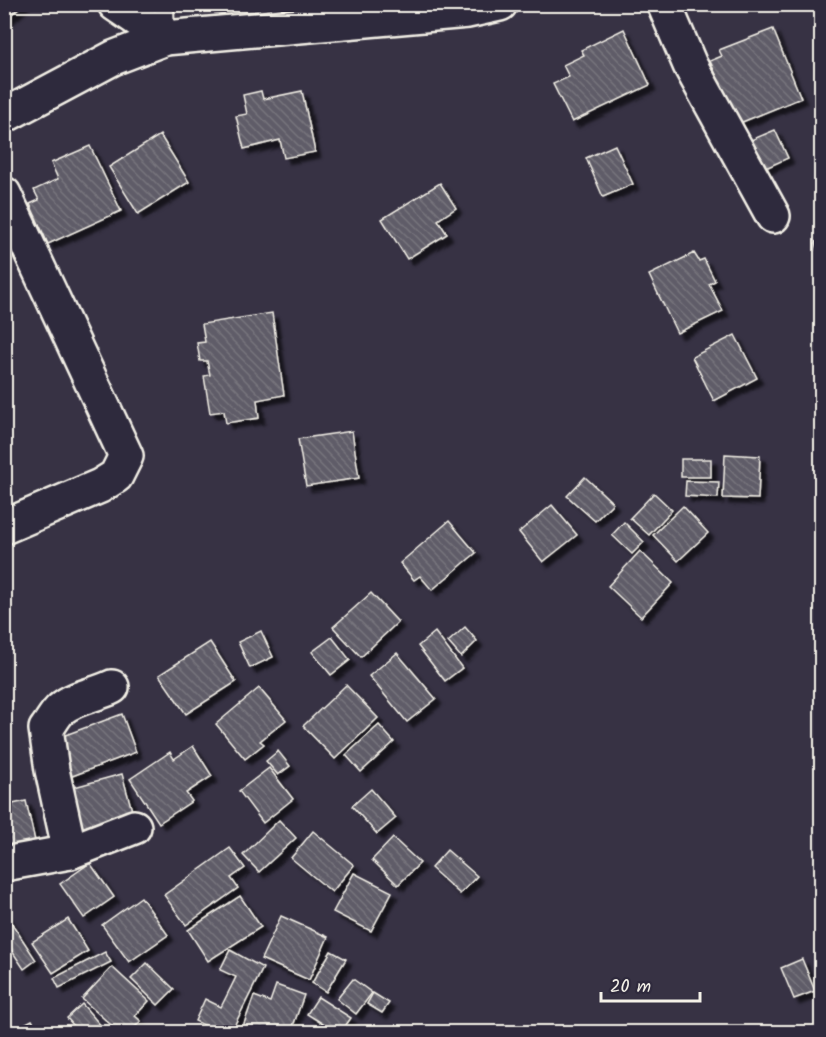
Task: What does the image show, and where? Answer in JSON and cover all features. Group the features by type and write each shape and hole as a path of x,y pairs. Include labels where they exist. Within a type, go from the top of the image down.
{"street":[{"path":"116,4 165,38"},
{"path":"4,116 112,58 165,38 468,11 500,4"},
{"path":"664,4 690,65 773,216"},
{"path":"4,194 126,456 116,476 100,486 4,528"},
{"path":"70,852 52,770 46,729 59,710 65,706 112,687"},
{"path":"4,864 70,852 134,827"}],"lane":[{"path":"164,4 165,38"}],"building":[{"path":"4,4 23,4 4,21"},
{"path":"624,29 650,85 572,122 553,84 569,77 563,65 584,55 581,50"},
{"path":"773,29 801,98 730,127 712,84 719,82 710,61 722,56 719,50"},
{"path":"261,91 263,99 302,91 315,152 284,158 280,140 244,149 236,116 247,114 243,95"},
{"path":"775,130 788,158 757,172 744,143"},
{"path":"160,135 189,182 138,214 109,167"},
{"path":"615,145 633,184 603,197 586,158"},
{"path":"90,146 121,211 48,244 30,204 39,200 34,190 58,179 51,163"},
{"path":"440,183 456,208 438,220 447,234 407,259 382,219"},
{"path":"822,240 822,267 815,242"},
{"path":"694,253 699,261 704,259 715,281 709,284 723,311 677,333 649,275"},
{"path":"272,313 284,395 257,400 259,418 226,423 224,411 210,413 204,376 210,375 207,361 200,361 197,343 205,342 202,324"},
{"path":"735,335 757,378 714,401 692,357"},
{"path":"352,431 359,478 306,486 298,439"},
{"path":"725,454 760,456 758,499 723,498"},
{"path":"681,459 711,459 711,477 681,477"},
{"path":"585,477 613,503 595,521 567,496"},
{"path":"686,481 719,482 718,498 685,496"},
{"path":"654,493 672,510 649,535 630,518"},
{"path":"552,505 577,535 543,562 519,532"},
{"path":"683,506 708,533 678,561 653,535"},
{"path":"449,521 476,553 432,590 420,576 414,580 400,563"},
{"path":"624,522 644,542 632,554 612,535"},
{"path":"640,551 673,583 641,617 608,586"},
{"path":"371,593 398,622 361,657 333,627"},
{"path":"465,627 477,641 461,657 448,642"},
{"path":"261,631 273,657 250,668 238,642"},
{"path":"435,632 462,668 445,681 418,646"},
{"path":"332,637 350,660 331,675 312,652"},
{"path":"210,642 236,682 186,714 159,675"},
{"path":"397,653 436,699 407,722 369,676"},
{"path":"346,685 378,718 335,759 303,726"},
{"path":"259,688 286,720 260,741 264,744 245,759 216,724"},
{"path":"122,714 136,752 67,778 52,740"},
{"path":"379,725 394,742 361,772 346,755"},
{"path":"193,746 212,776 186,793 192,801 159,823 130,779 170,752 174,759"},
{"path":"278,751 290,766 278,775 266,761"},
{"path":"269,768 293,799 263,823 239,791"},
{"path":"122,774 133,814 79,836 67,789"},
{"path":"371,789 396,818 377,834 352,806"},
{"path":"26,801 35,841 9,846 4,823 4,806"},
{"path":"279,820 296,838 259,872 243,855"},
{"path":"313,831 354,865 332,892 291,858"},
{"path":"393,838 420,863 398,885 372,860"},
{"path":"230,848 245,868 231,878 238,888 186,925 164,895"},
{"path":"447,850 477,876 460,894 431,868"},
{"path":"90,863 114,897 84,918 60,884"},
{"path":"354,873 392,892 371,931 333,912"},
{"path":"240,896 261,927 208,961 188,930"},
{"path":"141,897 168,935 129,962 102,925"},
{"path":"5,913 36,960 24,969 4,939"},
{"path":"281,916 328,937 309,980 261,959"},
{"path":"68,919 88,951 53,973 32,942"},
{"path":"230,950 263,968 231,1032 219,1032 195,1021 205,999 221,1007 236,977 220,970"},
{"path":"331,951 346,959 326,992 312,983"},
{"path":"105,952 111,962 59,988 54,978"},
{"path":"802,959 815,991 794,999 781,968"},
{"path":"147,963 174,989 158,1005 131,979"},
{"path":"112,967 149,1001 135,1016 141,1021 130,1032 119,1032 82,999"},
{"path":"353,979 372,993 356,1014 337,999"},
{"path":"276,985 304,995 291,1032 241,1032 254,996 270,1002"},
{"path":"373,993 389,1003 382,1013 367,1004"},
{"path":"318,997 351,1018 341,1032 336,1032 307,1014"},
{"path":"82,1004 102,1027 96,1032 79,1032 67,1018"},
{"path":"32,1020 39,1032 9,1032"}]}
